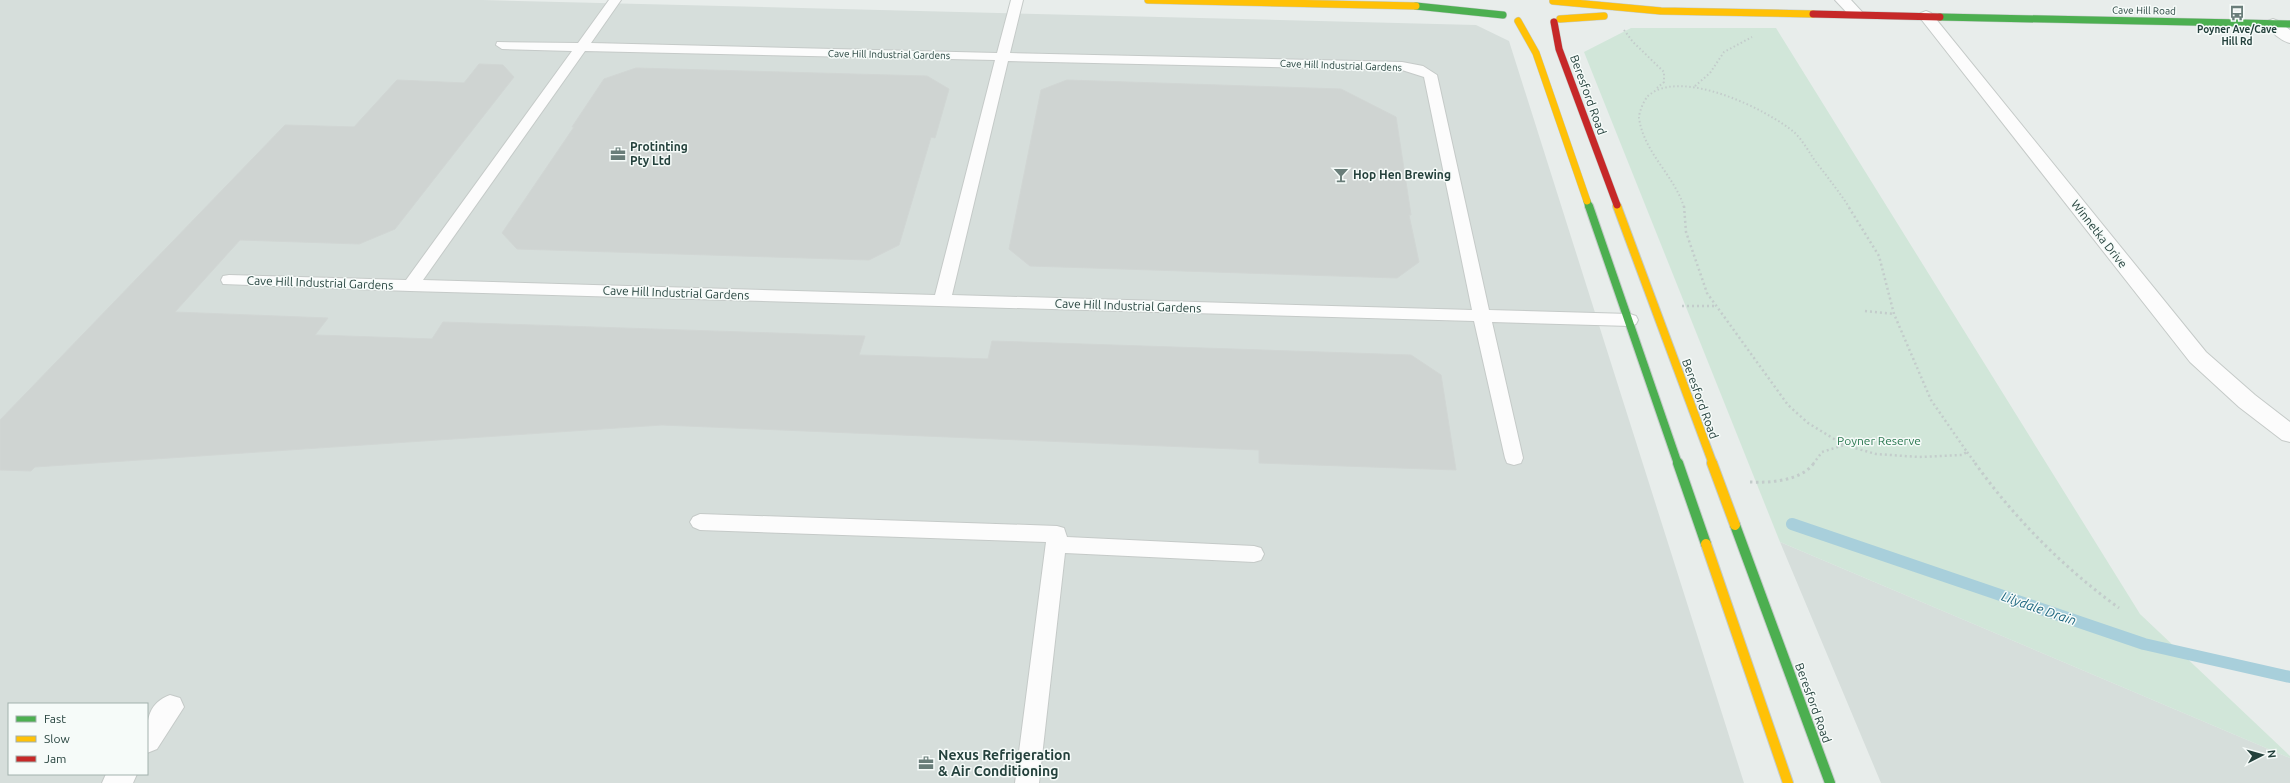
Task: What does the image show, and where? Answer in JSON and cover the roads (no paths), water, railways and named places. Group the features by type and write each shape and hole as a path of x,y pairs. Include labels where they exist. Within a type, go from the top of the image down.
{"main road":[{"path":"1148,0 1412,6 1503,14 1518,22 1532,24"},
{"name":"Cave Hill Road","path":"1552,0 1661,11 2290,24"},
{"name":"Beresford Road","path":"1552,0 1562,10 1563,14 1553,21 1559,49 1830,783"},
{"path":"1412,6 1463,1"},
{"path":"1498,5 1503,14"},
{"name":"Cave Hill Road","path":"1553,21 1661,11"},
{"path":"1518,22 1536,53 1630,320 1788,783"}],"street":[{"path":"1843,0 1856,14"},
{"name":"Winnetka Drive","path":"1926,16 2198,357 2247,401 2290,434"},
{"path":"2274,24 2290,38"},
{"path":"148,739 170,707"},
{"path":"116,783 122,775"}],"lane":[{"name":"Cave Hill Industrial Gardens","path":"410,286 615,0"},
{"path":"942,300 1017,0"},
{"name":"Cave Hill Industrial Gardens","path":"502,45 1402,66 1418,69 1430,75 1514,458"},
{"name":"Cave Hill Industrial Gardens","path":"229,280 1482,317 1630,320"},
{"path":"700,522 1057,534 1027,783"},
{"path":"1056,545 1254,554"}],"waterway":[{"name":"Lilydale Drain","path":"1792,524 2144,644 2290,677"}],"place":[{"name":"Poyner Ave/Cave Hill Rd","path":"2237,13"},
{"name":"Protinting Pty Ltd","path":"618,154"},
{"name":"Hop Hen Brewing","path":"1341,175"},
{"name":"Nexus Refrigeration & Air Conditioning","path":"926,763"}],"park label":[{"name":"Poyner Reserve","path":"1879,441"}]}
